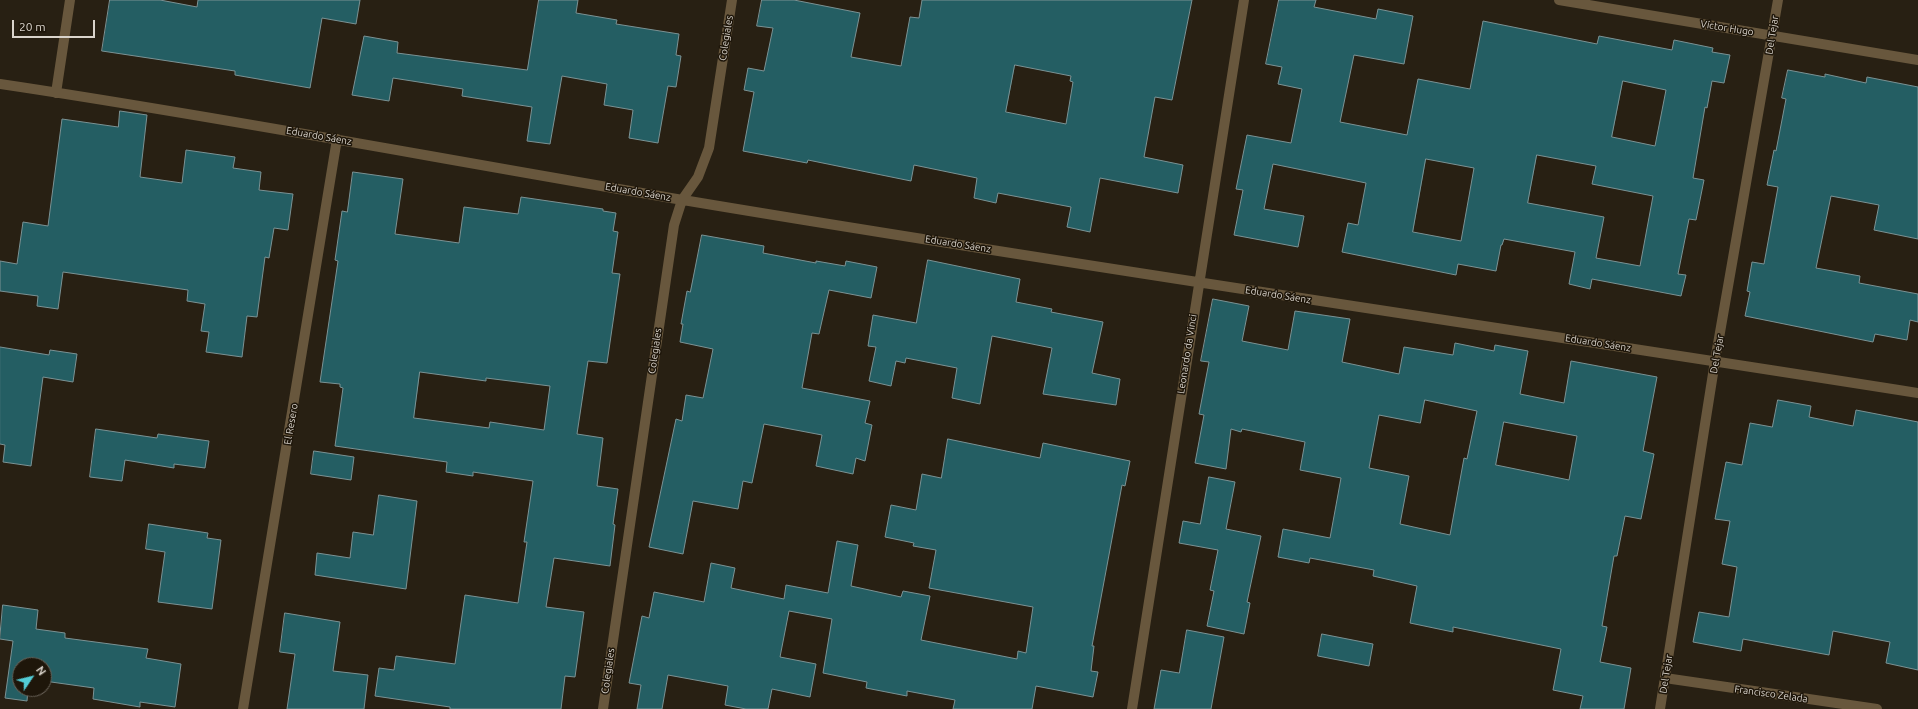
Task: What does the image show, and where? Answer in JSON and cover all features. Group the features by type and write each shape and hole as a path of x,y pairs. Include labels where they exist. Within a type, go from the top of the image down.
{"street":[{"path":"56,92 70,0"},
{"name":"Colegiales","path":"603,709 674,225 682,200 698,176 709,148 732,0"},
{"name":"Leonardo da Vinci","path":"1132,709 1244,0"},
{"name":"Víctor Hugo","path":"1559,0 1918,60"},
{"name":"Del Tejar","path":"1660,709 1715,361 1778,0"},
{"name":"Eduardo Sáenz","path":"0,84 337,139 682,200 1199,283 1918,393"},
{"name":"El Resero","path":"242,709 337,139"},
{"name":"Francisco Zelada","path":"1665,678 1876,709"}],"building":[{"path":"110,0 160,0 197,7 198,0 360,0 356,24 322,18 310,88 235,75 235,71 102,51"},
{"path":"539,0 578,0 576,13 617,20 616,24 679,34 676,55 681,56 676,87 668,86 658,143 629,138 633,110 604,105 607,84 562,76 550,144 527,141 532,107 462,96 463,89 393,78 389,101 352,95 364,36 398,42 397,53 527,70"},
{"path":"762,0 794,0 860,13 851,57 901,66 910,17 919,18 922,0 1192,0 1172,100 1155,97 1144,157 1183,165 1178,193 1100,178 1090,232 1067,227 1071,207 998,193 996,203 974,198 977,178 914,165 911,181 808,160 807,163 743,151 754,92 744,90 748,68 764,71 773,28 757,26","holes":["1015,65 1071,76 1070,81 1073,82 1066,124 1006,112"]},
{"path":"1279,0 1316,0 1314,7 1376,19 1378,9 1413,16 1404,64 1354,55 1340,122 1407,135 1418,79 1470,89 1483,21 1597,44 1599,36 1672,50 1674,40 1713,48 1712,52 1730,55 1724,83 1712,81 1707,108 1705,107 1693,178 1704,180 1696,220 1689,219 1678,274 1686,275 1681,296 1592,279 1590,289 1569,284 1575,252 1504,239 1501,245 1496,271 1458,264 1456,275 1342,252 1348,223 1358,225 1366,183 1273,164 1264,209 1304,216 1298,247 1234,235 1243,190 1236,189 1247,135 1291,143 1302,89 1278,84 1282,67 1266,64","holes":["1623,81 1666,90 1655,146 1612,137","1537,155 1596,166 1592,184 1653,196 1640,266 1596,258 1604,217 1528,203","1426,159 1474,168 1461,241 1413,232"]},
{"path":"1788,70 1825,77 1825,74 1866,83 1867,77 1918,87 1918,239 1874,230 1879,205 1831,196 1816,268 1860,276 1859,283 1918,294 1918,322 1910,320 1907,340 1875,334 1873,342 1745,316 1750,292 1747,291 1752,262 1764,264 1778,187 1767,185 1774,150 1776,151 1786,99 1782,98"},
{"path":"120,111 147,115 140,177 182,183 186,150 235,157 233,168 261,172 259,190 293,194 288,230 274,228 269,258 265,257 257,317 247,316 242,357 206,352 209,332 201,331 205,304 187,301 188,290 63,272 58,309 37,306 38,296 0,291 0,261 17,264 23,222 48,226 62,119 118,127"},
{"path":"353,172 403,179 395,234 459,243 464,207 518,214 521,197 603,209 603,211 616,213 613,231 618,232 612,273 620,274 607,363 588,361 577,434 603,438 597,486 618,489 613,524 615,525 610,566 554,558 546,607 584,612 575,677 565,676 561,709 450,709 450,707 375,696 379,668 394,670 396,656 455,664 465,595 518,603 527,542 524,542 533,481 473,472 473,476 446,472 447,462 335,446 343,388 340,387 340,384 320,382 338,261 335,260 342,211 347,212","holes":["420,372 486,381 486,378 550,386 544,430 490,422 489,428 414,418"]},
{"path":"702,235 764,246 763,253 816,263 816,261 845,266 846,261 877,267 871,298 829,290 819,334 812,333 802,388 870,401 865,423 872,425 865,461 856,458 853,474 816,466 822,435 764,424 752,483 743,481 738,509 693,501 683,554 649,547 676,419 682,421 686,395 703,398 713,349 680,342 683,324 681,324 687,291 690,292"},
{"path":"928,260 1020,279 1016,302 1052,309 1051,312 1103,322 1092,373 1120,379 1116,405 1043,394 1052,348 992,336 980,404 952,398 957,368 906,358 905,363 896,361 891,386 869,381 876,347 868,346 873,315 916,323"},
{"path":"1213,299 1249,306 1242,341 1288,350 1295,311 1350,319 1342,362 1399,374 1404,347 1453,355 1455,343 1494,351 1495,345 1528,351 1520,394 1564,403 1571,361 1657,377 1643,451 1654,454 1641,519 1625,516 1617,556 1614,556 1602,626 1607,627 1600,662 1631,668 1624,709 1580,709 1583,696 1553,690 1561,649 1453,627 1453,632 1410,623 1417,586 1373,576 1374,570 1310,558 1309,563 1278,557 1283,529 1330,538 1341,478 1300,470 1305,442 1242,429 1241,432 1231,429 1226,469 1195,463 1204,415 1199,414 1209,362 1201,361","holes":["1425,400 1477,411 1467,459 1464,458 1450,535 1400,524 1409,476 1369,468 1379,415 1420,423","1504,422 1577,436 1569,480 1496,465"]},
{"path":"0,347 49,355 50,350 77,354 73,382 43,377 31,466 3,462 5,445 0,444"},
{"path":"1778,400 1811,406 1809,417 1853,426 1856,410 1918,422 1918,670 1886,663 1890,642 1833,631 1829,655 1743,639 1741,651 1693,642 1699,612 1729,617 1737,567 1722,564 1730,521 1715,519 1726,462 1742,465 1750,423 1772,427"},
{"path":"96,429 157,438 158,434 209,441 205,468 174,464 174,468 125,460 122,481 90,477"},
{"path":"948,439 1040,458 1043,443 1130,461 1125,486 1122,485 1092,646 1094,646 1091,671 1098,672 1093,697 1036,686 1032,709 953,709 955,700 907,691 907,696 866,688 867,682 823,673 832,619 789,611 780,657 816,664 810,697 772,689 768,709 746,709 725,705 728,686 668,675 662,709 637,709 641,685 629,683 642,616 649,618 654,592 704,602 711,563 735,568 731,588 784,599 786,585 828,593 837,541 858,545 851,586 901,597 903,591 930,596 921,640 1017,659 1018,651 1026,653 1033,607 929,588 936,550 913,546 914,543 885,537 891,505 916,510 922,474 941,478"},
{"path":"314,451 354,457 351,480 311,474"},
{"path":"1209,477 1235,482 1226,529 1261,536 1247,602 1250,603 1244,634 1207,626 1214,591 1210,590 1218,550 1179,543 1183,521 1200,524"},
{"path":"379,495 417,501 406,589 315,575 317,553 350,558 353,532 373,535"},
{"path":"149,524 208,533 207,538 221,540 212,609 158,602 165,552 146,549"},
{"path":"3,605 38,610 36,629 65,633 65,638 148,649 146,658 181,664 175,707 140,702 140,707 93,699 94,688 52,682 52,657 12,657 12,697 27,697 27,701 5,698 13,641 0,639"},
{"path":"285,613 340,622 333,671 368,675 364,709 287,709 295,654 280,652"},
{"path":"1187,630 1224,637 1211,709 1154,709 1161,670 1179,673"},
{"path":"1322,634 1373,644 1369,666 1318,656"}]}
